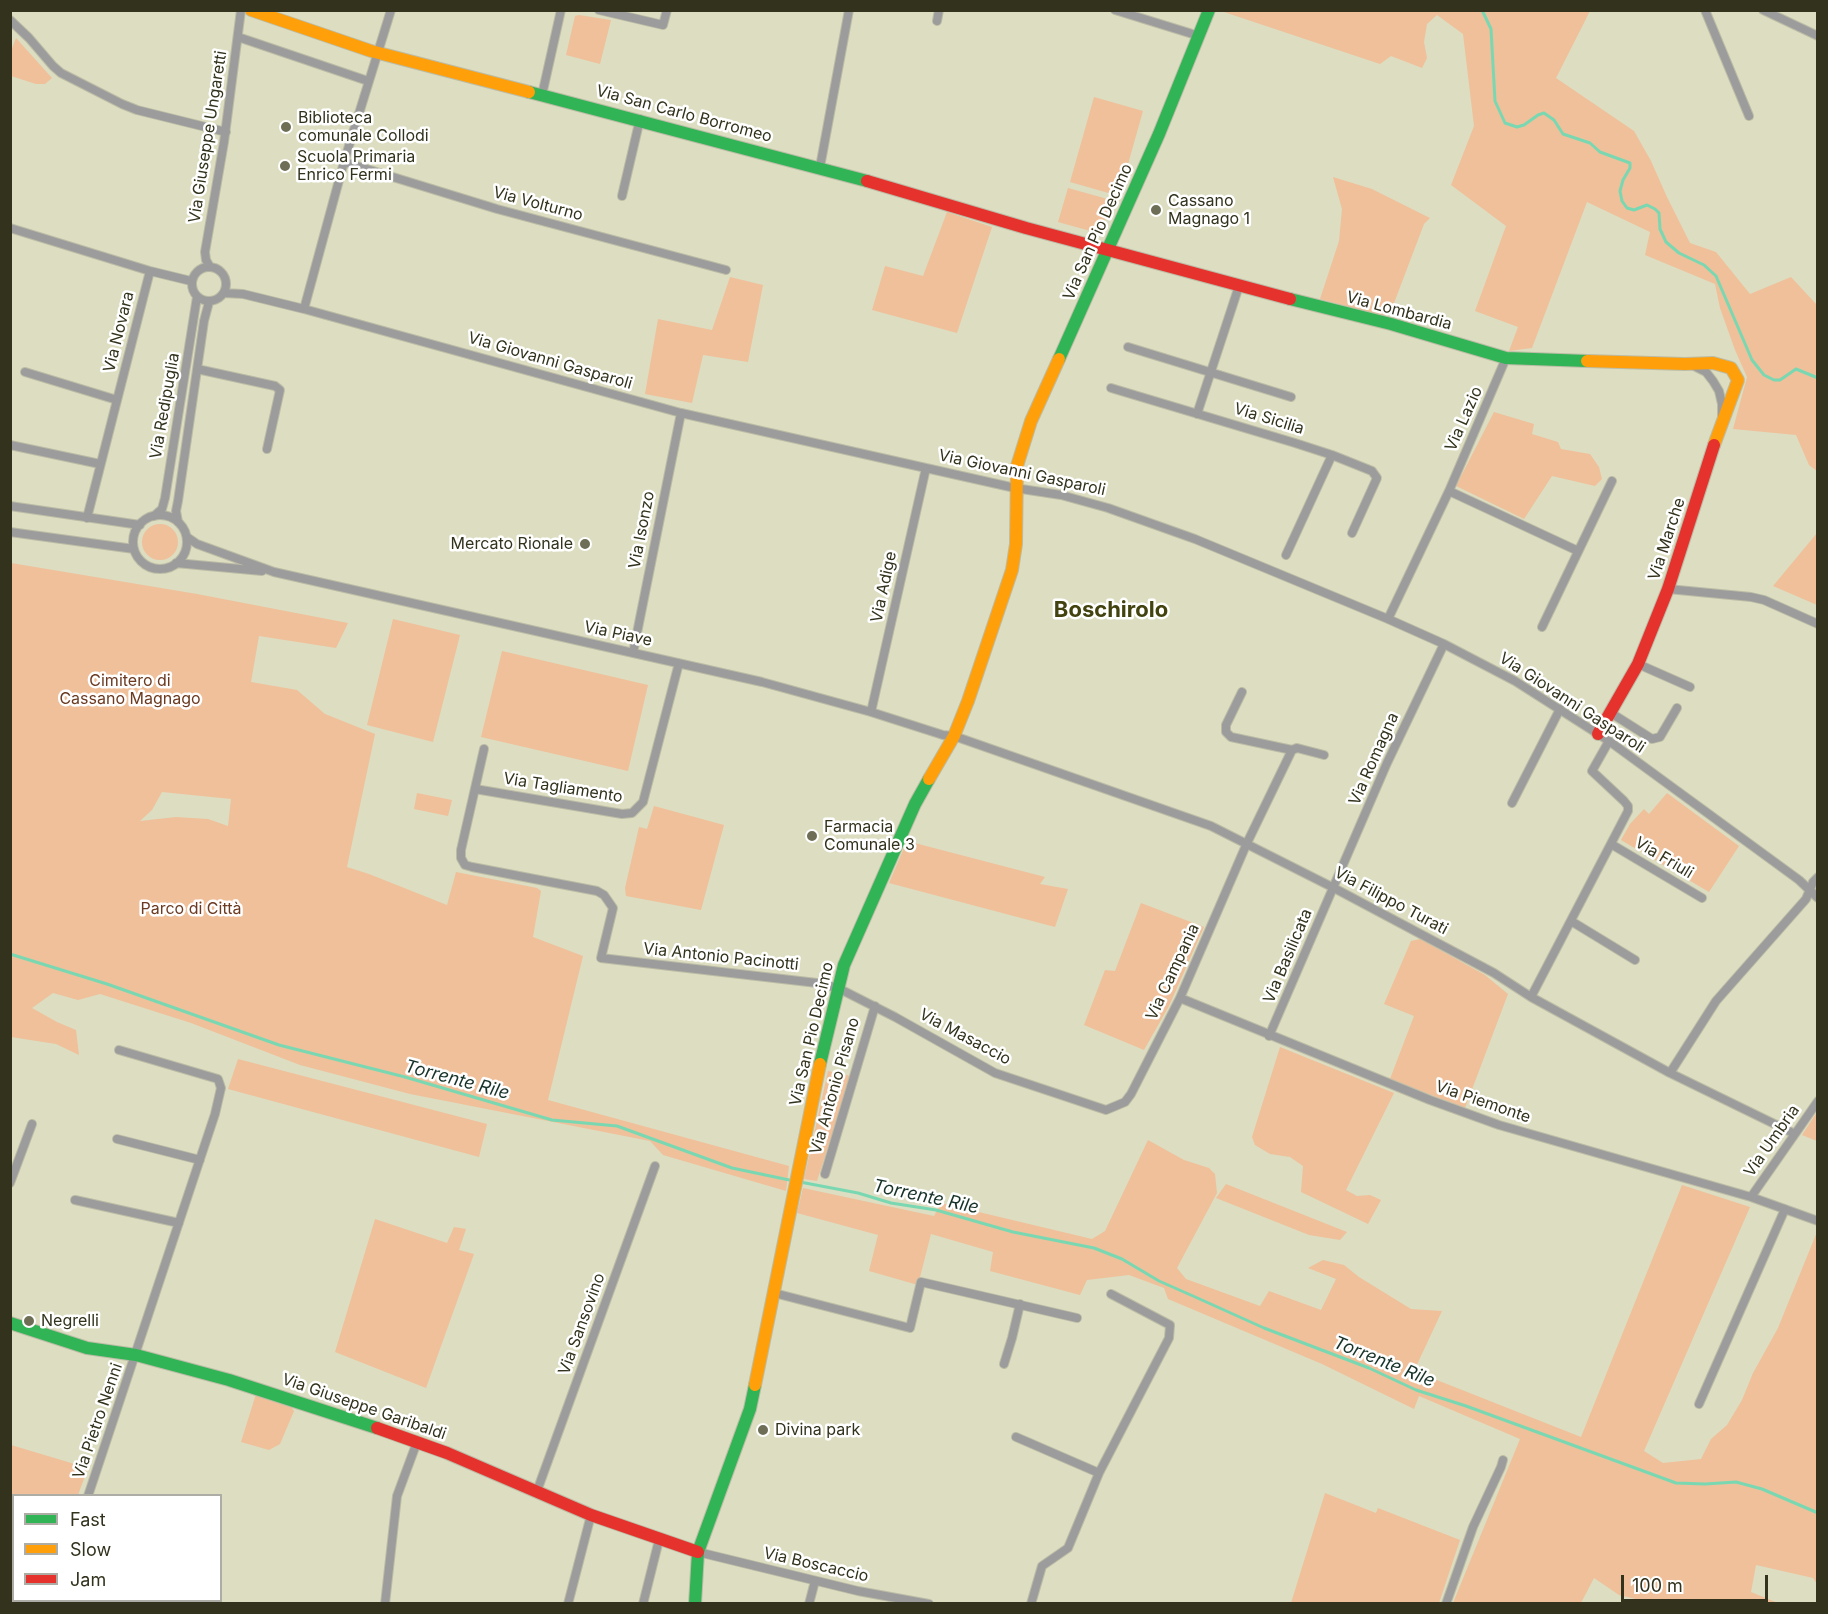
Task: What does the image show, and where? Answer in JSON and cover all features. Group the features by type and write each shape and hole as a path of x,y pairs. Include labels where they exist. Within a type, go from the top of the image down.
{"street":[{"name":"Via Giuseppe Ungaretti","path":"210,267 205,252 226,132 241,10"},
{"name":"Via San Carlo Borromeo","path":"251,10 377,53 820,167 1109,250"},
{"path":"304,309 344,162 391,10"},
{"path":"542,95 561,10"},
{"path":"599,10 663,25 667,10"},
{"path":"820,167 849,10"},
{"path":"937,21 939,10"},
{"path":"1115,10 1199,36"},
{"name":"Via San Pio Decimo","path":"695,1604 698,1552 746,1419 774,1293 797,1173 844,965 915,804 954,736 981,667 1012,570 1016,544 1017,466 1031,421 1109,250 1209,10"},
{"path":"1705,10 1749,116"},
{"path":"1763,10 1818,36"},
{"path":"10,20 62,73 137,110 226,132"},
{"path":"238,37 368,81"},
{"path":"622,196 640,119"},
{"name":"Via Volturno","path":"344,162 497,209 726,270"},
{"path":"10,228 150,271 191,281"},
{"name":"Via Lombardia","path":"1109,250 1239,286 1391,324 1506,358 1685,364"},
{"path":"210,267 222,273 226,283 224,293 209,302 197,297 191,281 199,270 210,267"},
{"name":"Via Novara","path":"87,518 150,271"},
{"name":"Via Giovanni Gasparoli","path":"226,283 243,294"},
{"path":"1197,414 1239,286"},
{"name":"Via Giovanni Gasparoli","path":"224,293 243,294 304,309 681,413 1015,488 1061,495 1117,511 1195,539 1388,619 1444,644 1515,681 1609,741 1799,880 1818,898"},
{"name":"Via Redipuglia","path":"154,516 162,509 165,498 197,297"},
{"name":"Via Redipuglia","path":"178,522 176,511 206,308 209,302"},
{"name":"Via Sicilia","path":"1128,347 1292,397"},
{"name":"Via Lazio","path":"1388,619 1449,491 1506,358"},
{"name":"Via Marche","path":"1598,734 1638,664 1668,589 1722,421 1738,380 1731,368 1713,363 1685,364"},
{"name":"Via Marche","path":"1685,364 1696,366 1706,372 1713,381 1722,404 1722,421"},
{"name":"Via Redipuglia","path":"197,369 275,386 280,390 267,449"},
{"name":"Via Novara","path":"25,372 117,400"},
{"name":"Via Sicilia","path":"1111,388 1332,455 1372,471 1377,478 1352,534"},
{"name":"Via Isonzo","path":"633,653 681,413"},
{"path":"10,445 100,464"},
{"path":"1286,555 1332,455"},
{"name":"Via Adige","path":"871,712 926,468"},
{"path":"1542,627 1612,481"},
{"path":"1449,491 1578,551"},
{"path":"10,506 140,525"},
{"path":"162,515 178,522 186,537 184,553 176,563 168,567 154,568 141,561 134,549 134,536 140,525 154,516 162,515"},
{"path":"10,532 134,549"},
{"name":"Via Piave","path":"186,537 197,544 273,572"},
{"name":"Via Piave","path":"176,563 273,572 762,682 871,712 943,735 954,736"},
{"path":"1668,589 1764,600 1818,624"},
{"name":"Via Romagna","path":"1334,888 1387,763 1444,644"},
{"name":"Via Tagliamento","path":"475,789 622,814 632,813 643,802 679,663"},
{"path":"1638,664 1690,687"},
{"path":"1242,693 1226,725 1226,732 1231,738 1292,750 1297,748 1324,755"},
{"path":"1611,713 1652,739 1660,737 1677,708"},
{"path":"1512,802 1560,709"},
{"name":"Via Filippo Turati","path":"954,736 1211,826 1247,843 1494,973 1531,997 1670,1073 1795,1134"},
{"name":"Via Friuli","path":"1531,997 1628,812 1628,806 1592,771 1609,741"},
{"path":"475,789 484,749"},
{"name":"Via Campania","path":"1116,1108 1131,1094 1180,998 1247,843 1292,750"},
{"name":"Via Antonio Pacinotti","path":"475,789 461,850 465,865 604,894 613,908 601,958 818,983 838,988"},
{"name":"Via Friuli","path":"1611,844 1702,897"},
{"path":"1670,1073 1716,1001 1806,899 1818,877"},
{"name":"Via Basilicata","path":"1269,1036 1334,888"},
{"path":"1571,921 1635,960"},
{"name":"Via Masaccio","path":"838,988 995,1073 1096,1108 1106,1110 1116,1108"},
{"name":"Via Piemonte","path":"1180,998 1269,1036 1499,1125 1751,1197 1818,1221"},
{"name":"Via Antonio Pisano","path":"825,1174 874,1006"},
{"name":"Via Pietro Nenni","path":"89,1494 215,1114 221,1088 218,1080 119,1050"},
{"name":"Via Umbria","path":"1751,1197 1818,1101"},
{"path":"10,1183 32,1124"},
{"path":"117,1139 200,1160"},
{"name":"Via Sansovino","path":"537,1491 655,1166"},
{"path":"75,1200 179,1223"},
{"path":"1699,1404 1785,1209"},
{"path":"774,1293 910,1328 921,1282 1077,1318"},
{"path":"1031,1604 1042,1566 1068,1548 1099,1473 1169,1338 1170,1325 1111,1294"},
{"path":"1004,1364 1020,1304"},
{"name":"Via Giuseppe Garibaldi","path":"10,1323 87,1348 136,1355 268,1392 417,1442 591,1515 698,1552"},
{"path":"1017,1437 1099,1473"},
{"path":"385,1604 397,1496 417,1442"},
{"path":"1446,1604 1473,1527 1503,1460"},
{"path":"568,1604 591,1515"},
{"path":"643,1604 659,1540"},
{"name":"Via Boscaccio","path":"698,1552 858,1591 929,1604"},
{"path":"809,1604 815,1581"}],"green space":[{"path":"1221,11 1590,11 1556,78 1634,131 1690,243 1716,252 1750,294 1791,277 1817,305 1817,471 1809,465 1796,435 1733,429 1747,377 1720,308 1715,284 1645,255 1650,232 1587,202 1532,348 1509,351 1518,327 1475,311 1506,226 1451,185 1474,126 1463,34 1437,15 1427,24 1424,42 1427,58 1422,68 1391,56 1380,64"},
{"path":"575,16 611,20 600,64 566,55"},
{"path":"16,38 52,78 45,84 36,84 11,76 11,51"},
{"path":"1094,97 1143,111 1119,196 1070,182"},
{"path":"1333,177 1372,189 1430,218 1424,224 1391,311 1383,316 1320,299 1339,241 1342,209"},
{"path":"1068,188 1111,200 1101,234 1058,222"},
{"path":"947,212 992,227 957,333 872,310 885,266 923,276"},
{"path":"730,277 763,285 748,362 703,355 692,403 645,394 658,319 712,330"},
{"path":"1494,412 1534,424 1532,434 1558,442 1561,449 1590,454 1599,467 1602,479 1595,486 1552,476 1524,519 1456,486"},
{"path":"160,524 173,529 178,542 173,555 160,560 147,555 142,542 147,529"},
{"path":"1817,533 1817,605 1773,586"},
{"path":"11,563 197,594 348,623 336,648 259,636 251,682 297,690 325,714 375,734 347,867 447,905 456,872 537,888 541,891 533,937 583,956 548,1100 789,1166 786,1191 663,1155 650,1141 410,1094 300,1065 191,1023 100,994 78,1000 53,993 32,1008 76,1030 79,1055 56,1044 11,1037","holes":["162,792 231,799 228,826 208,819 176,817 140,821 152,810"]},
{"path":"393,619 460,635 433,742 367,725"},
{"path":"502,651 648,685 628,771 481,737"},
{"path":"417,793 452,800 448,816 414,809"},
{"path":"1667,793 1739,846 1709,892 1621,840 1630,824 1644,809 1649,814"},
{"path":"654,806 724,825 701,910 626,896 625,888 639,827 647,829"},
{"path":"907,841 1045,877 1040,884 1068,889 1055,927 889,883"},
{"path":"1141,903 1204,927 1169,1006 1144,1050 1084,1025 1105,970 1115,971"},
{"path":"1420,939 1485,975 1508,994 1465,1108 1390,1079 1414,1016 1384,1004 1411,941"},
{"path":"1280,1047 1394,1093 1346,1190 1357,1196 1370,1195 1381,1200 1368,1224 1301,1192 1303,1166 1290,1157 1270,1154 1255,1145 1252,1137"},
{"path":"238,1059 487,1124 479,1157 228,1089"},
{"path":"828,1071 851,1076 817,1181 804,1179"},
{"path":"1817,1112 1817,1141 1802,1135"},
{"path":"1148,1140 1184,1160 1209,1168 1215,1174 1217,1193 1177,1268 1186,1279 1260,1306 1269,1291 1321,1310 1336,1279 1308,1268 1323,1260 1344,1265 1411,1309 1442,1311 1414,1371 1581,1437 1682,1185 1750,1207 1644,1451 1663,1463 1701,1459 1711,1439 1727,1425 1778,1328 1817,1232 1817,1584 1813,1578 1756,1565 1751,1592 1778,1603 1652,1603 1619,1595 1594,1578 1581,1603 1453,1603 1520,1439 1419,1396 1414,1409 1322,1364 1168,1299 1164,1288 1129,1275 1087,1280 1080,1295 990,1271 993,1252 931,1234 918,1285 869,1271 878,1235 797,1213 803,1188 934,1216 941,1203 1092,1239 1105,1231"},
{"path":"1226,1184 1347,1232 1340,1240 1309,1235 1216,1198"},
{"path":"375,1219 447,1243 454,1227 466,1229 459,1250 474,1254 426,1388 335,1352"},
{"path":"256,1394 290,1405 294,1411 280,1444 269,1450 241,1442"},
{"path":"11,1445 88,1468 78,1494 12,1494 12,1602 40,1602 11,1603"},
{"path":"1325,1493 1376,1513 1378,1508 1460,1540 1439,1603 1291,1603"}],"waterway":[{"path":"1482,10 1491,29 1495,101 1505,123 1517,127 1544,113 1554,120 1563,134 1590,143 1600,152 1630,163 1620,191 1622,201 1627,208 1634,210 1647,205 1655,209 1659,213 1660,229 1666,242 1679,253 1704,265 1716,276 1752,360 1764,375 1780,380 1796,369 1818,378"},
{"name":"Torrente Rile","path":"10,954 107,984 279,1045 405,1077 552,1120 617,1126 732,1168 794,1181"},
{"name":"Torrente Rile","path":"800,1182 858,1193 891,1203 936,1210 1013,1232 1094,1248 1122,1259 1159,1281 1264,1328 1369,1368 1416,1390 1676,1483 1736,1482 1762,1489 1818,1513"}],"traffic: fast":[{"path":"1059,359 1159,134 1209,10"},
{"path":"529,92 867,181"},
{"path":"1290,299 1391,324 1506,358 1587,361"},
{"path":"820,1064 844,965 915,804 929,779"},
{"path":"10,1323 87,1348 136,1355 229,1380 377,1428"},
{"path":"695,1604 698,1552 750,1409 755,1385"}],"traffic: slow":[{"path":"251,10 371,51 529,92"},
{"path":"929,779 954,736 968,701 1012,570 1016,544 1017,466 1031,421 1059,359"},
{"path":"1587,361 1713,363 1731,368 1738,380 1714,445"},
{"path":"755,1385 820,1064"}],"traffic: jam":[{"path":"867,181 1026,228 1290,299"},
{"path":"1598,734 1638,664 1668,589 1714,445"},
{"path":"377,1428 447,1453 591,1515 698,1552"}],"place":[{"name":"Biblioteca comunale Collodi","path":"286,127"},
{"name":"Scuola Primaria Enrico Fermi","path":"285,166"},
{"name":"Cassano Magnago 1","path":"1156,210"},
{"name":"Mercato Rionale","path":"585,544"},
{"name":"Farmacia Comunale 3","path":"812,836"},
{"name":"Negrelli","path":"29,1321"},
{"name":"Divina park","path":"763,1430"}],"district":[{"name":"Boschirolo","path":"1111,610"}],"park label":[{"name":"Cimitero di Cassano Magnago","path":"130,690"},
{"name":"Parco di Città","path":"191,909"}]}
